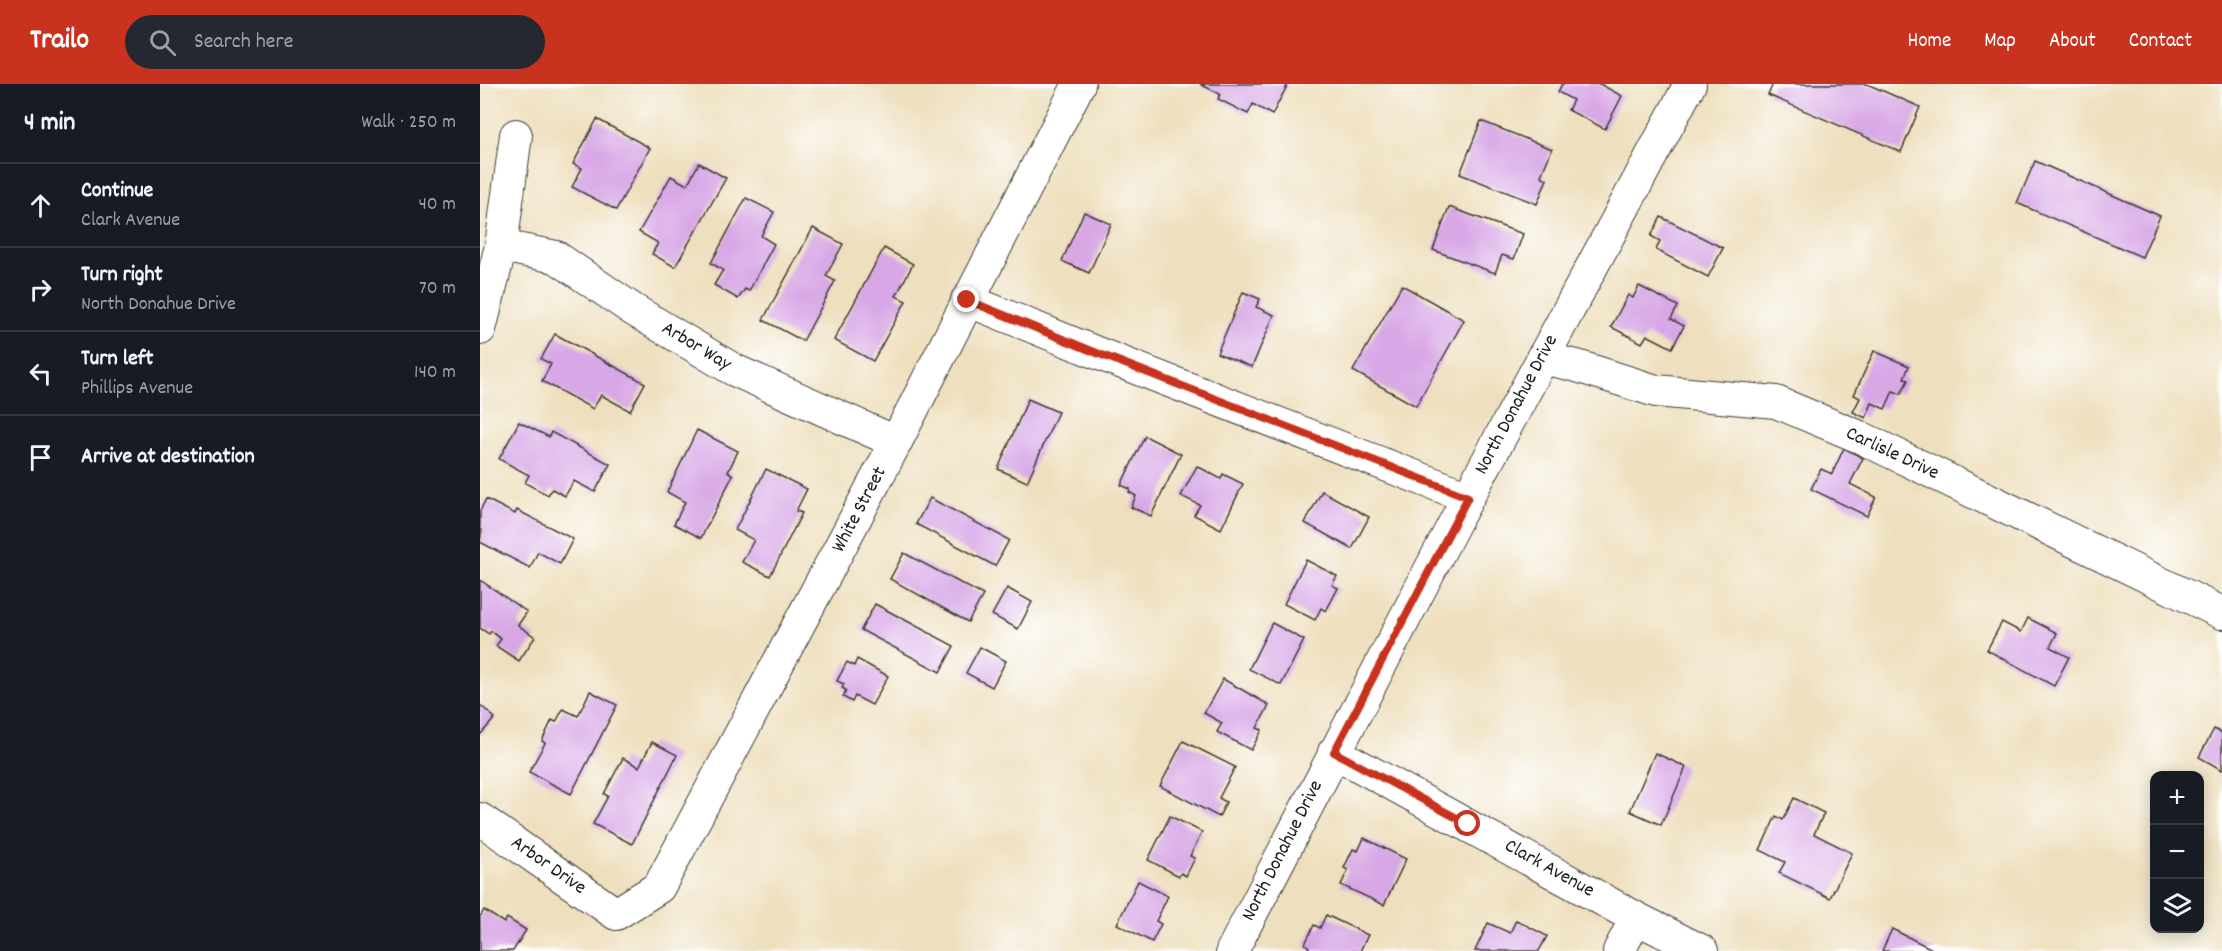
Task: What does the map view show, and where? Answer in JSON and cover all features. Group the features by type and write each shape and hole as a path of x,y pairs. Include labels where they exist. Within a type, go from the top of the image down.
{"street":[{"name":"White Street","path":"616,914 659,887 896,442 1079,84"},
{"name":"North Donahue Drive","path":"1232,951 1468,497 1690,84"},
{"path":"480,329 501,246 516,135"},
{"name":"Arbor Way","path":"501,246 556,257 632,309 734,370 896,442"},
{"path":"967,300 1468,497"},
{"name":"Carlisle Drive","path":"1542,358 1656,390 1776,402 1862,438 2222,613"},
{"name":"Clark Avenue","path":"1334,752 1636,918 1702,951"},
{"name":"Arbor Drive","path":"480,819 616,914"},
{"path":"1619,951 1636,918"}],"building":[{"path":"1200,84 1288,84 1272,115 1253,104 1248,114 1218,99 1220,94"},
{"path":"1562,84 1600,84 1622,96 1605,129 1568,110 1573,100 1558,92"},
{"path":"1773,84 1867,84 1920,107 1901,152 1768,95"},
{"path":"597,119 650,148 616,210 572,187 582,168 573,164"},
{"path":"1481,121 1552,149 1541,176 1547,179 1537,204 1460,174"},
{"path":"2035,161 2160,216 2142,257 2017,203"},
{"path":"699,163 726,178 675,267 652,254 658,243 639,232 671,176 687,185"},
{"path":"746,198 774,212 761,236 774,244 749,291 745,289 738,299 714,285 723,270 711,263"},
{"path":"1449,207 1523,234 1514,259 1502,255 1495,273 1433,250"},
{"path":"1084,212 1111,224 1089,273 1062,261"},
{"path":"1661,217 1723,248 1708,277 1656,250 1660,241 1651,236"},
{"path":"813,228 843,244 826,276 835,281 803,341 763,320"},
{"path":"884,248 913,264 896,296 906,301 873,361 834,340"},
{"path":"1402,285 1464,320 1416,406 1353,371"},
{"path":"1639,286 1678,306 1671,319 1684,326 1672,348 1647,335 1642,343 1611,327 1628,295 1633,298"},
{"path":"1243,292 1260,299 1256,307 1274,315 1252,367 1217,353"},
{"path":"555,334 645,383 630,411 601,395 593,409 542,381 551,364 541,359"},
{"path":"1874,351 1909,366 1904,378 1908,380 1901,394 1893,391 1885,409 1872,403 1866,418 1853,412 1860,398 1854,395"},
{"path":"1028,399 1058,412 1027,482 998,469"},
{"path":"519,422 549,437 551,432 610,464 595,492 574,481 565,496 552,489 548,495 525,483 529,475 499,459"},
{"path":"697,430 738,451 728,472 733,475 701,538 674,524 685,502 667,492"},
{"path":"1145,436 1181,454 1151,516 1131,507 1136,496 1129,492 1130,489 1121,485"},
{"path":"1844,448 1863,458 1850,484 1876,497 1867,516 1811,489 1821,469 1832,474"},
{"path":"1197,466 1221,479 1223,474 1243,484 1221,529 1194,515 1200,505 1181,496"},
{"path":"766,469 807,489 796,511 802,513 770,576 742,562 754,540 735,530"},
{"path":"1322,491 1369,517 1352,549 1305,523"},
{"path":"930,498 1009,540 995,566 916,524"},
{"path":"486,499 515,514 517,510 573,539 560,564 538,552 530,568 480,542 482,530 480,529 480,511"},
{"path":"904,553 983,595 968,622 890,579"},
{"path":"1306,560 1337,576 1332,585 1338,588 1326,611 1321,608 1315,620 1284,604"},
{"path":"480,580 527,612 518,625 535,637 519,661 496,646 501,639 491,631 489,634 480,628"},
{"path":"1007,588 1032,602 1018,629 992,615"},
{"path":"875,604 954,646 940,672 861,630"},
{"path":"2028,618 2057,633 2050,647 2069,657 2054,686 1987,650 2002,622 2021,632"},
{"path":"1272,623 1304,640 1281,685 1249,669"},
{"path":"980,647 1006,661 992,687 966,673"},
{"path":"857,659 888,676 872,705 855,696 852,702 843,697 846,690 842,688 844,684 837,681 847,662 854,666"},
{"path":"1223,679 1269,705 1257,728 1262,730 1251,750 1217,732 1222,723 1204,713"},
{"path":"590,691 617,705 571,794 529,772 545,743 542,741 552,720 556,722 563,709 578,716"},
{"path":"480,705 495,718 480,735"},
{"path":"2214,729 2222,733 2222,770 2199,757"},
{"path":"1183,741 1235,767 1219,798 1226,802 1219,817 1160,786"},
{"path":"652,742 677,755 632,844 593,824 608,796 604,794 623,758 639,767"},
{"path":"1655,753 1686,767 1661,825 1630,811"},
{"path":"1794,798 1824,813 1814,834 1852,853 1830,898 1779,873 1785,862 1760,850 1776,816 1783,820"},
{"path":"1170,816 1202,832 1190,856 1195,858 1186,876 1181,873 1179,876 1148,860"},
{"path":"1364,838 1406,859 1384,905 1341,885 1348,870 1344,868 1353,849 1358,851"},
{"path":"1138,881 1168,896 1156,921 1161,924 1152,942 1117,924"},
{"path":"484,910 504,923 507,918 526,930 513,951 480,951 480,917"},
{"path":"1326,915 1368,935 1360,951 1307,951 1309,947 1305,944 1314,925 1320,928"},
{"path":"1516,920 1547,936 1539,951 1475,951 1488,923 1510,933"},
{"path":"1892,929 1936,951 1882,951"}],"route":[{"path":"967,300 1468,497 1334,752 1468,824"}]}
